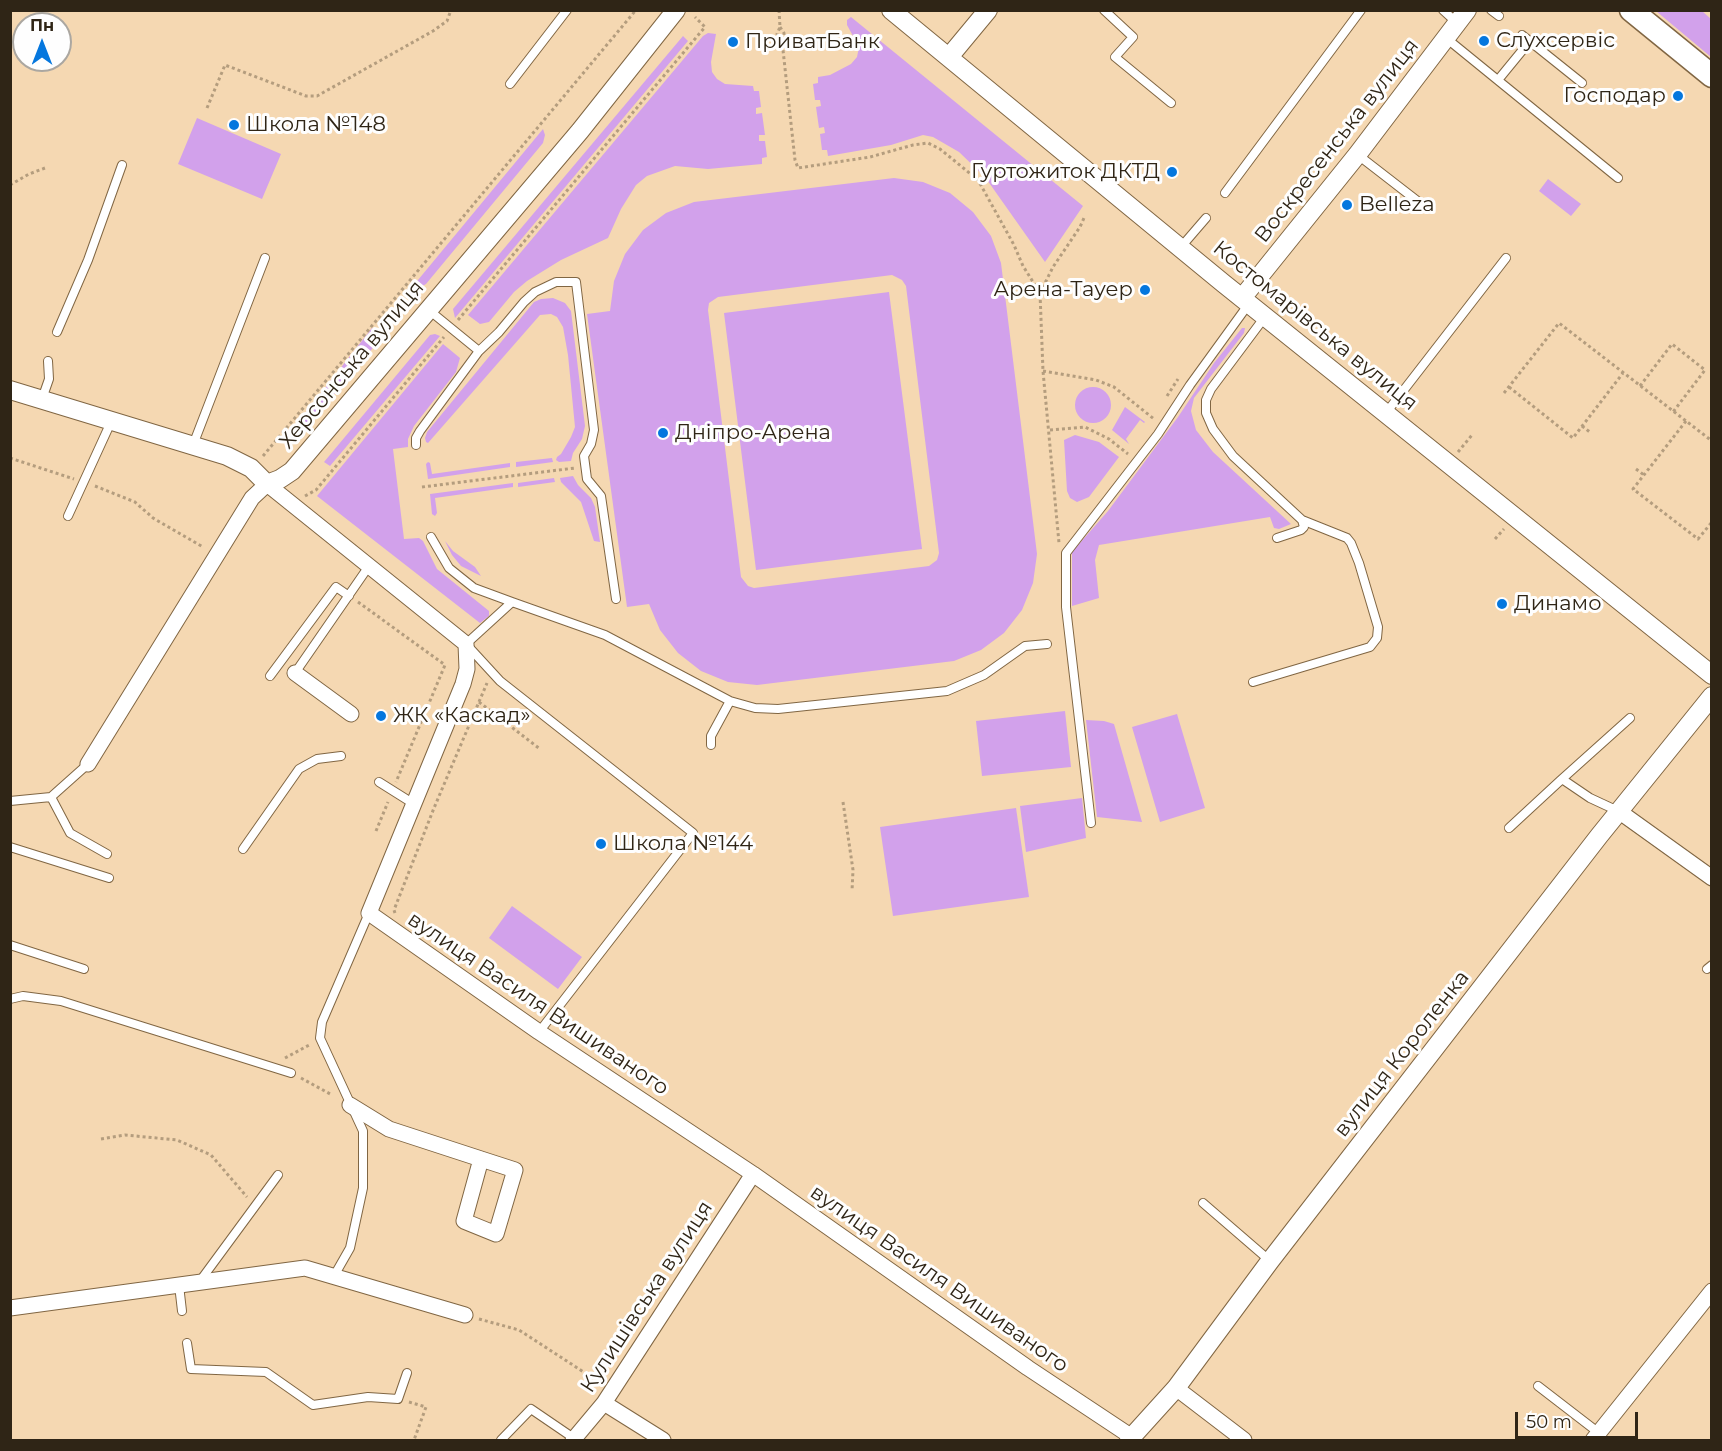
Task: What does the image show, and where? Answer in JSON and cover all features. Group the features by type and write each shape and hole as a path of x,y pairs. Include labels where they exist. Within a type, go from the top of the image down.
{"main road":[{"path":"1631,10 1712,76"}],"street":[{"name":"Херсонська вулиця","path":"88,764 252,498 267,484 292,471 580,131 676,10"},
{"name":"Костомарівська вулиця","path":"891,10 1246,301 1712,675"},
{"path":"949,57 988,10"},
{"name":"Воскресенська вулиця","path":"1246,301 1462,16"},
{"path":"10,390 227,456 251,468 291,505 466,644 466,669 463,684 369,913"},
{"path":"295,673 351,714"},
{"name":"вулиця Короленка","path":"1130,1439 1176,1388 1270,1261 1599,836 1712,696"},
{"path":"1620,812 1712,878"},
{"name":"вулиця Василя Вишиваного","path":"369,913 539,1032 753,1174 1130,1439"},
{"path":"350,1105 388,1129 481,1159 515,1170 496,1234 464,1221 481,1159"},
{"name":"Кулишівська вулиця","path":"574,1440 604,1403 753,1174"},
{"path":"10,1308 305,1268 465,1315"},
{"path":"1596,1437 1712,1291"},
{"path":"1176,1388 1244,1440"},
{"path":"604,1403 663,1440"}],"lane":[{"path":"510,84 567,10"},
{"path":"1104,10 1133,36 1115,57 1171,102"},
{"path":"1225,193 1361,10"},
{"path":"1443,10 1462,16"},
{"path":"1491,10 1499,16"},
{"path":"1522,35 1582,82"},
{"path":"1446,38 1618,178"},
{"path":"1498,80 1530,41"},
{"path":"1357,154 1420,202"},
{"path":"57,332 94,243 122,165"},
{"path":"1181,247 1206,218"},
{"path":"193,445 265,258"},
{"path":"1386,413 1506,258"},
{"path":"416,446 416,438 420,431 479,351 499,332 524,302 535,292 556,282 576,282 594,430 591,444 584,456 587,479 601,496 616,599"},
{"path":"1091,823 1066,607 1066,553 1158,434 1246,301"},
{"path":"428,310 479,351"},
{"path":"1253,682 1370,647 1377,638 1378,627 1359,563 1347,538 1302,520 1233,456 1213,429 1206,413 1206,400 1211,388 1265,316"},
{"path":"42,400 50,379 48,361"},
{"path":"68,516 112,421"},
{"path":"1278,538 1301,530 1304,527 1302,520"},
{"path":"431,537 449,568 474,588 605,634 730,700 755,708 778,709 947,691 984,675 1025,646 1047,644"},
{"path":"295,673 369,566"},
{"path":"270,676 336,586 349,596"},
{"path":"512,602 466,644 500,681 693,833 539,1032"},
{"path":"711,745 711,736 730,700"},
{"path":"1509,828 1630,717"},
{"path":"243,849 299,769 317,759 341,756"},
{"path":"10,801 51,797 88,764"},
{"path":"1562,779 1590,798 1620,812"},
{"path":"379,782 414,804"},
{"path":"51,797 70,833 107,855"},
{"path":"10,847 109,878"},
{"path":"334,1276 350,1248 363,1188 363,1131 320,1038 322,1022 369,913"},
{"path":"10,945 84,969"},
{"path":"10,999 23,996 61,1001 291,1073"},
{"path":"199,1282 278,1175"},
{"path":"1203,1203 1270,1261"},
{"path":"179,1285 182,1311"},
{"path":"187,1343 191,1369 266,1372 313,1405 368,1397 398,1399 407,1373"},
{"path":"1538,1386 1596,1437"},
{"path":"501,1440 531,1409 574,1440"}],"path":[{"path":"207,108 225,65 306,96 317,96 433,31 447,21 451,10"},
{"path":"251,468 269,450 636,10"},
{"path":"779,10 780,27 777,34 783,50"},
{"path":"291,505 316,490 705,27 695,17"},
{"path":"780,27 784,33 783,50 795,160 798,168 870,157 913,145 928,143 940,149 978,180 1023,266 1040,293"},
{"path":"10,185 45,168"},
{"path":"1067,536 1060,546 1043,371 1040,293 1053,267 1084,218"},
{"path":"1504,393 1559,323 1712,441"},
{"path":"1640,386 1672,344 1705,370 1673,412"},
{"path":"1043,371 1096,380 1114,387 1150,416"},
{"path":"1509,387 1573,438 1623,373"},
{"path":"1164,402 1179,376"},
{"path":"1155,420 1160,411"},
{"path":"1686,421 1633,489 1698,539 1711,524"},
{"path":"1582,426 1591,433"},
{"path":"1049,430 1085,427 1124,451"},
{"path":"10,458 109,490 135,502 153,518 217,555"},
{"path":"422,487 574,468"},
{"path":"1636,468 1644,475"},
{"path":"369,609 445,665 376,831"},
{"path":"396,916 394,910 434,808 492,672"},
{"path":"479,702 540,749"},
{"path":"843,802 853,870 852,891"},
{"path":"271,1067 320,1038"},
{"path":"291,1073 350,1105"},
{"path":"101,1139 125,1135 177,1140 212,1155 255,1205"},
{"path":"465,1315 519,1330 612,1390"},
{"path":"398,1399 426,1407 414,1440"}],"shaded area":[{"path":"1656,11 1702,11 1711,19 1711,57"},
{"path":"851,17 1083,206 1045,262 985,177 959,152 933,137 923,135 891,145 828,156 827,150 822,150 820,134 825,133 824,127 819,128 816,107 821,106 820,100 815,100 813,84 818,83 818,77 830,75 851,64 857,57 859,47 847,25 847,20"},
{"path":"708,33 716,34 711,62 712,72 717,79 725,84 753,86 754,91 759,91 761,107 756,108 756,114 762,113 765,135 759,135 759,141 765,141 767,157 762,158 762,164 708,169 675,166 647,176 636,185 621,209 608,238 561,260 527,281 514,292 489,322 480,324 468,315 703,36"},
{"path":"683,36 688,41 455,318 453,309"},
{"path":"197,118 281,154 262,199 178,164"},
{"path":"543,129 545,135 543,143 426,284 419,288 413,286"},
{"name":"Дніпро-Арена","path":"894,178 923,182 950,193 973,212 991,236 1001,263 1037,554 1033,583 1022,610 1004,633 981,650 954,661 757,685 728,682 701,671 678,653 660,630 649,604 627,607 587,314 610,311 614,281 625,254 643,230 666,213 694,202","holes":["892,275 902,280 906,286 939,553 937,560 929,566 754,588 748,586 741,577 708,310 709,303 718,297"]},
{"path":"1548,179 1581,204 1571,216 1539,191"},
{"path":"889,292 922,549 756,570 724,313"},
{"path":"553,298 565,303 571,311 585,426 582,439 571,461 556,460 575,427 563,327 557,317 551,314 540,315 428,443 426,442 427,432 534,302"},
{"path":"372,328 382,337 295,441 288,435"},
{"path":"1242,328 1245,328 1244,333 1194,398 1191,411 1196,430 1213,452 1291,524 1279,529 1274,528 1270,517 1099,545 1095,560 1099,598 1072,606 1072,552 1108,511 1178,417 1214,363"},
{"path":"430,335 440,336 330,466 324,462"},
{"path":"443,344 460,358 456,372 414,426 408,439 408,447 393,449 404,539 419,538 423,541 437,569 489,611 489,616 480,623 317,496"},
{"path":"1093,387 1106,392 1111,405 1106,418 1093,423 1080,418 1075,405 1080,392"},
{"path":"1125,407 1145,422 1140,420 1126,439 1129,444 1112,430"},
{"path":"1075,435 1099,442 1119,457 1089,497 1077,502 1070,498 1067,491 1064,440"},
{"path":"552,458 553,462 516,467 516,462"},
{"path":"428,462 432,474 510,463 510,467 428,479 426,464"},
{"path":"573,476 578,485 591,498 595,507 600,542 594,541 581,502 561,482 560,478"},
{"path":"554,478 555,482 518,487 518,483"},
{"path":"513,483 513,487 435,498 437,513 435,516 432,514 430,494"},
{"path":"445,541 453,551 475,567 481,576 461,566"},
{"path":"1065,711 1071,767 982,776 976,721"},
{"path":"1177,714 1205,808 1160,822 1132,727"},
{"path":"1086,720 1114,724 1142,822 1097,817"},
{"path":"1082,798 1086,838 1026,852 1020,806"},
{"path":"1016,808 1029,897 893,916 880,827"},
{"path":"512,906 582,957 558,989 489,938"}],"place":[{"name":"Слухсервіс","path":"1484,41"},
{"name":"ПриватБанк","path":"733,42"},
{"name":"Господар","path":"1678,96"},
{"name":"Школа №148","path":"234,125"},
{"name":"Гуртожиток ДКТД","path":"1172,172"},
{"name":"Belleza","path":"1347,205"},
{"name":"Арена-Тауер","path":"1145,290"},
{"name":"Дніпро-Арена","path":"663,433"},
{"name":"Динамо","path":"1502,604"},
{"name":"ЖК «Каскад»","path":"381,716"},
{"name":"Школа №144","path":"601,844"}]}
